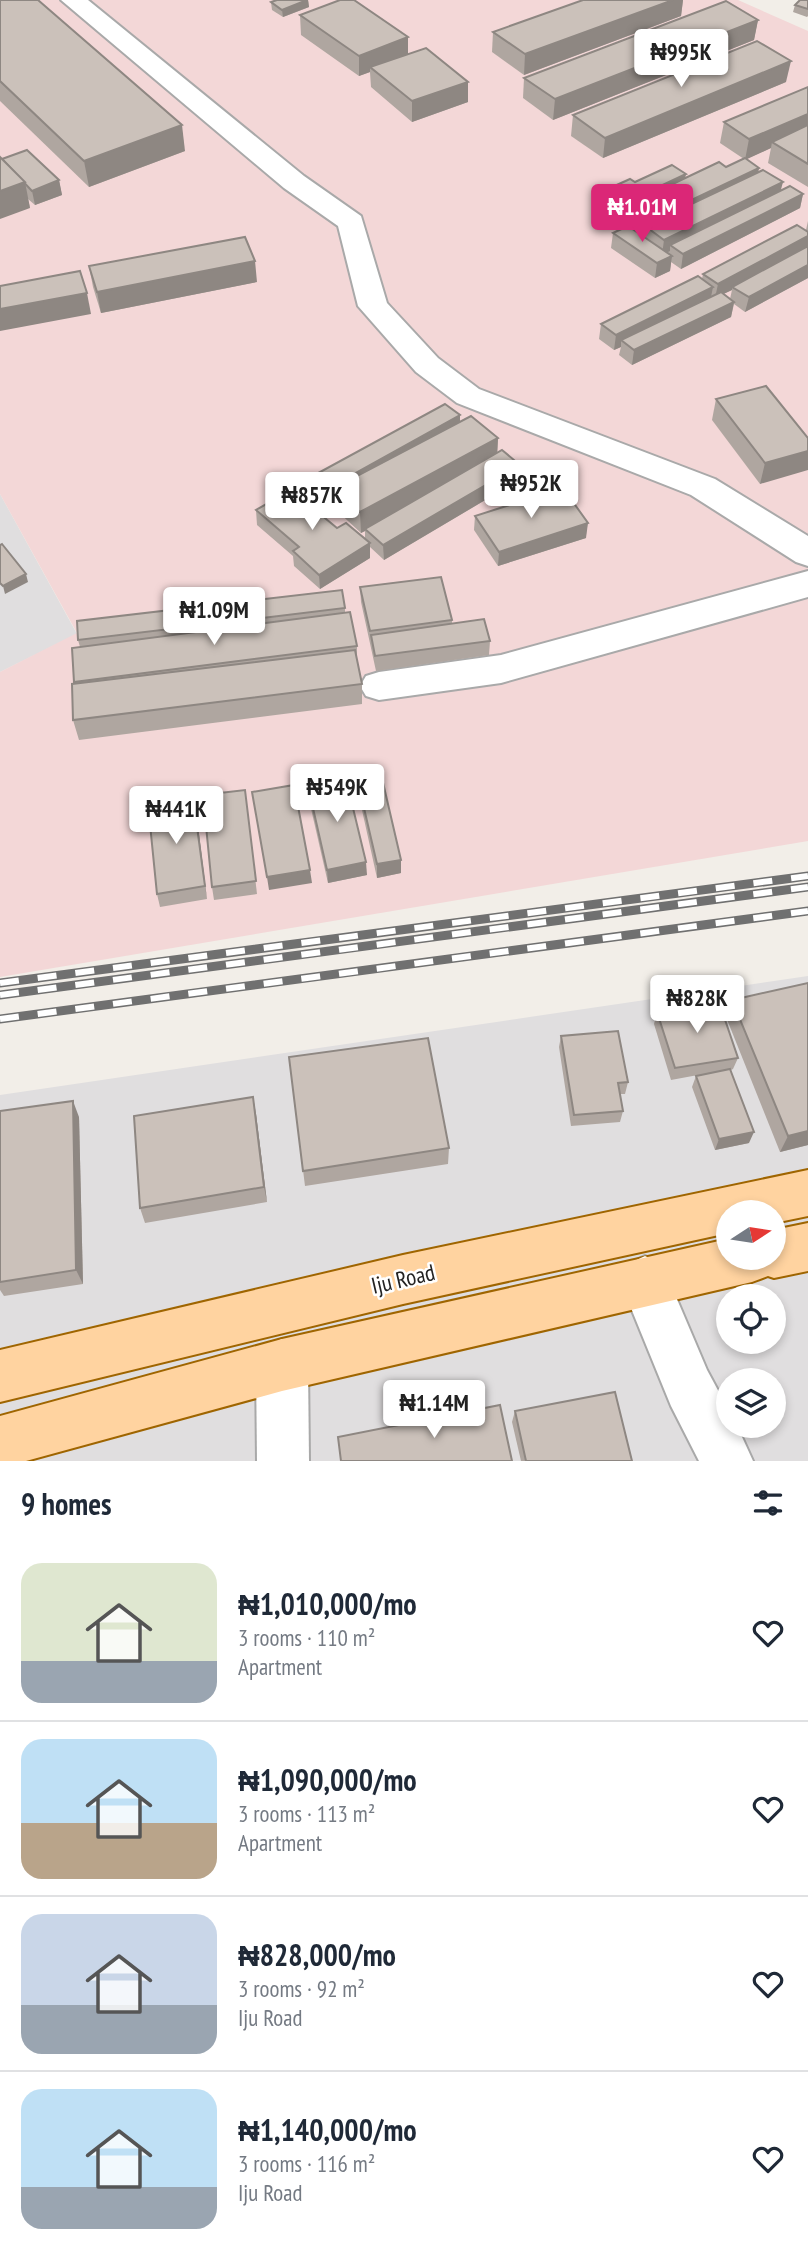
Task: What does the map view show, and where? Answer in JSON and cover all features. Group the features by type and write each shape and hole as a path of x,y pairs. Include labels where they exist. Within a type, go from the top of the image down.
{"main road":[{"name":"Iju Road","path":"0,1376 301,1301 594,1236 808,1193"},
{"path":"786,1252 808,1247"},
{"path":"0,1442 282,1365 716,1265"}],"street":[{"path":"73,0 294,182 351,222 373,306 427,365 468,396 703,487 808,553"},
{"path":"379,686 501,669 808,584"},
{"path":"645,1280 689,1388 727,1461"},
{"path":"282,1365 283,1461"}],"shaded area":[{"path":"0,0 738,0 808,31 808,841 0,977 0,672 77,633 0,494"},
{"path":"0,494 77,634 0,672"},
{"path":"808,976 808,1461 0,1461 0,1095"}],"building":[{"path":"0,0 38,0 182,125 84,161 0,81"},
{"path":"307,0 282,10 271,2"},
{"path":"340,0 354,0 408,37 359,56 300,15"},
{"path":"583,0 673,0 525,54 493,32"},
{"path":"800,0 808,0 808,9 795,5"},
{"path":"726,1 758,20 555,99 524,78"},
{"path":"757,41 791,61 605,138 573,115"},
{"path":"426,48 468,82 412,101 370,67"},
{"path":"808,87 808,114 749,139 724,122"},
{"path":"808,125 808,164 772,142"},
{"path":"27,150 59,180 32,191 2,159"},
{"path":"0,157 25,182 0,191"},
{"path":"745,158 759,168 641,224 620,209 719,162 726,167"},
{"path":"672,165 686,174 618,206 599,193 630,179 635,182"},
{"path":"763,170 783,182 664,240 645,226"},
{"path":"790,186 803,194 683,254 670,245"},
{"path":"797,225 808,232 808,236 718,284 703,274"},
{"path":"628,226 672,256 657,263 613,233"},
{"path":"245,237 255,261 97,292 89,266"},
{"path":"808,246 808,265 749,297 732,287"},
{"path":"80,271 87,293 0,309 0,286"},
{"path":"698,276 713,287 616,335 601,324"},
{"path":"721,292 734,302 634,350 621,340"},
{"path":"766,386 808,438 808,451 765,463 716,399"},
{"path":"445,404 460,415 323,491 309,478"},
{"path":"471,416 498,438 360,512 334,488"},
{"path":"502,450 520,465 383,545 365,529"},
{"path":"563,488 588,523 499,552 475,516"},
{"path":"291,490 337,528 346,523 370,543 319,575 293,551 299,547 256,510"},
{"path":"2,544 26,574 3,586 0,583"},
{"path":"441,577 452,620 370,631 360,587"},
{"path":"342,590 345,608 78,640 77,621"},
{"path":"350,612 357,646 74,682 72,648"},
{"path":"484,619 490,641 375,656 371,635"},
{"path":"355,650 362,684 73,720 72,684"},
{"path":"381,774 401,860 377,864 357,778"},
{"path":"346,779 366,862 327,870 308,786"},
{"path":"294,785 310,870 267,877 252,792"},
{"path":"245,790 256,881 212,887 203,795"},
{"path":"193,797 205,886 157,894 148,804"},
{"path":"808,983 808,1131 788,1136 732,1000"},
{"path":"719,1002 738,1058 675,1068 657,1012"},
{"path":"618,1031 628,1082 618,1083 623,1111 574,1115 561,1036"},
{"path":"428,1038 449,1148 303,1171 289,1057"},
{"path":"730,1069 754,1132 719,1139 696,1076"},
{"path":"253,1097 264,1187 140,1208 134,1116"},
{"path":"73,1101 76,1270 0,1282 0,1111"},
{"path":"615,1392 632,1461 526,1461 515,1411"},
{"path":"500,1405 512,1461 341,1461 338,1437"}],"railway":[{"path":"0,983 808,876"},
{"path":"0,995 808,887"},
{"path":"0,1019 808,911"}]}
